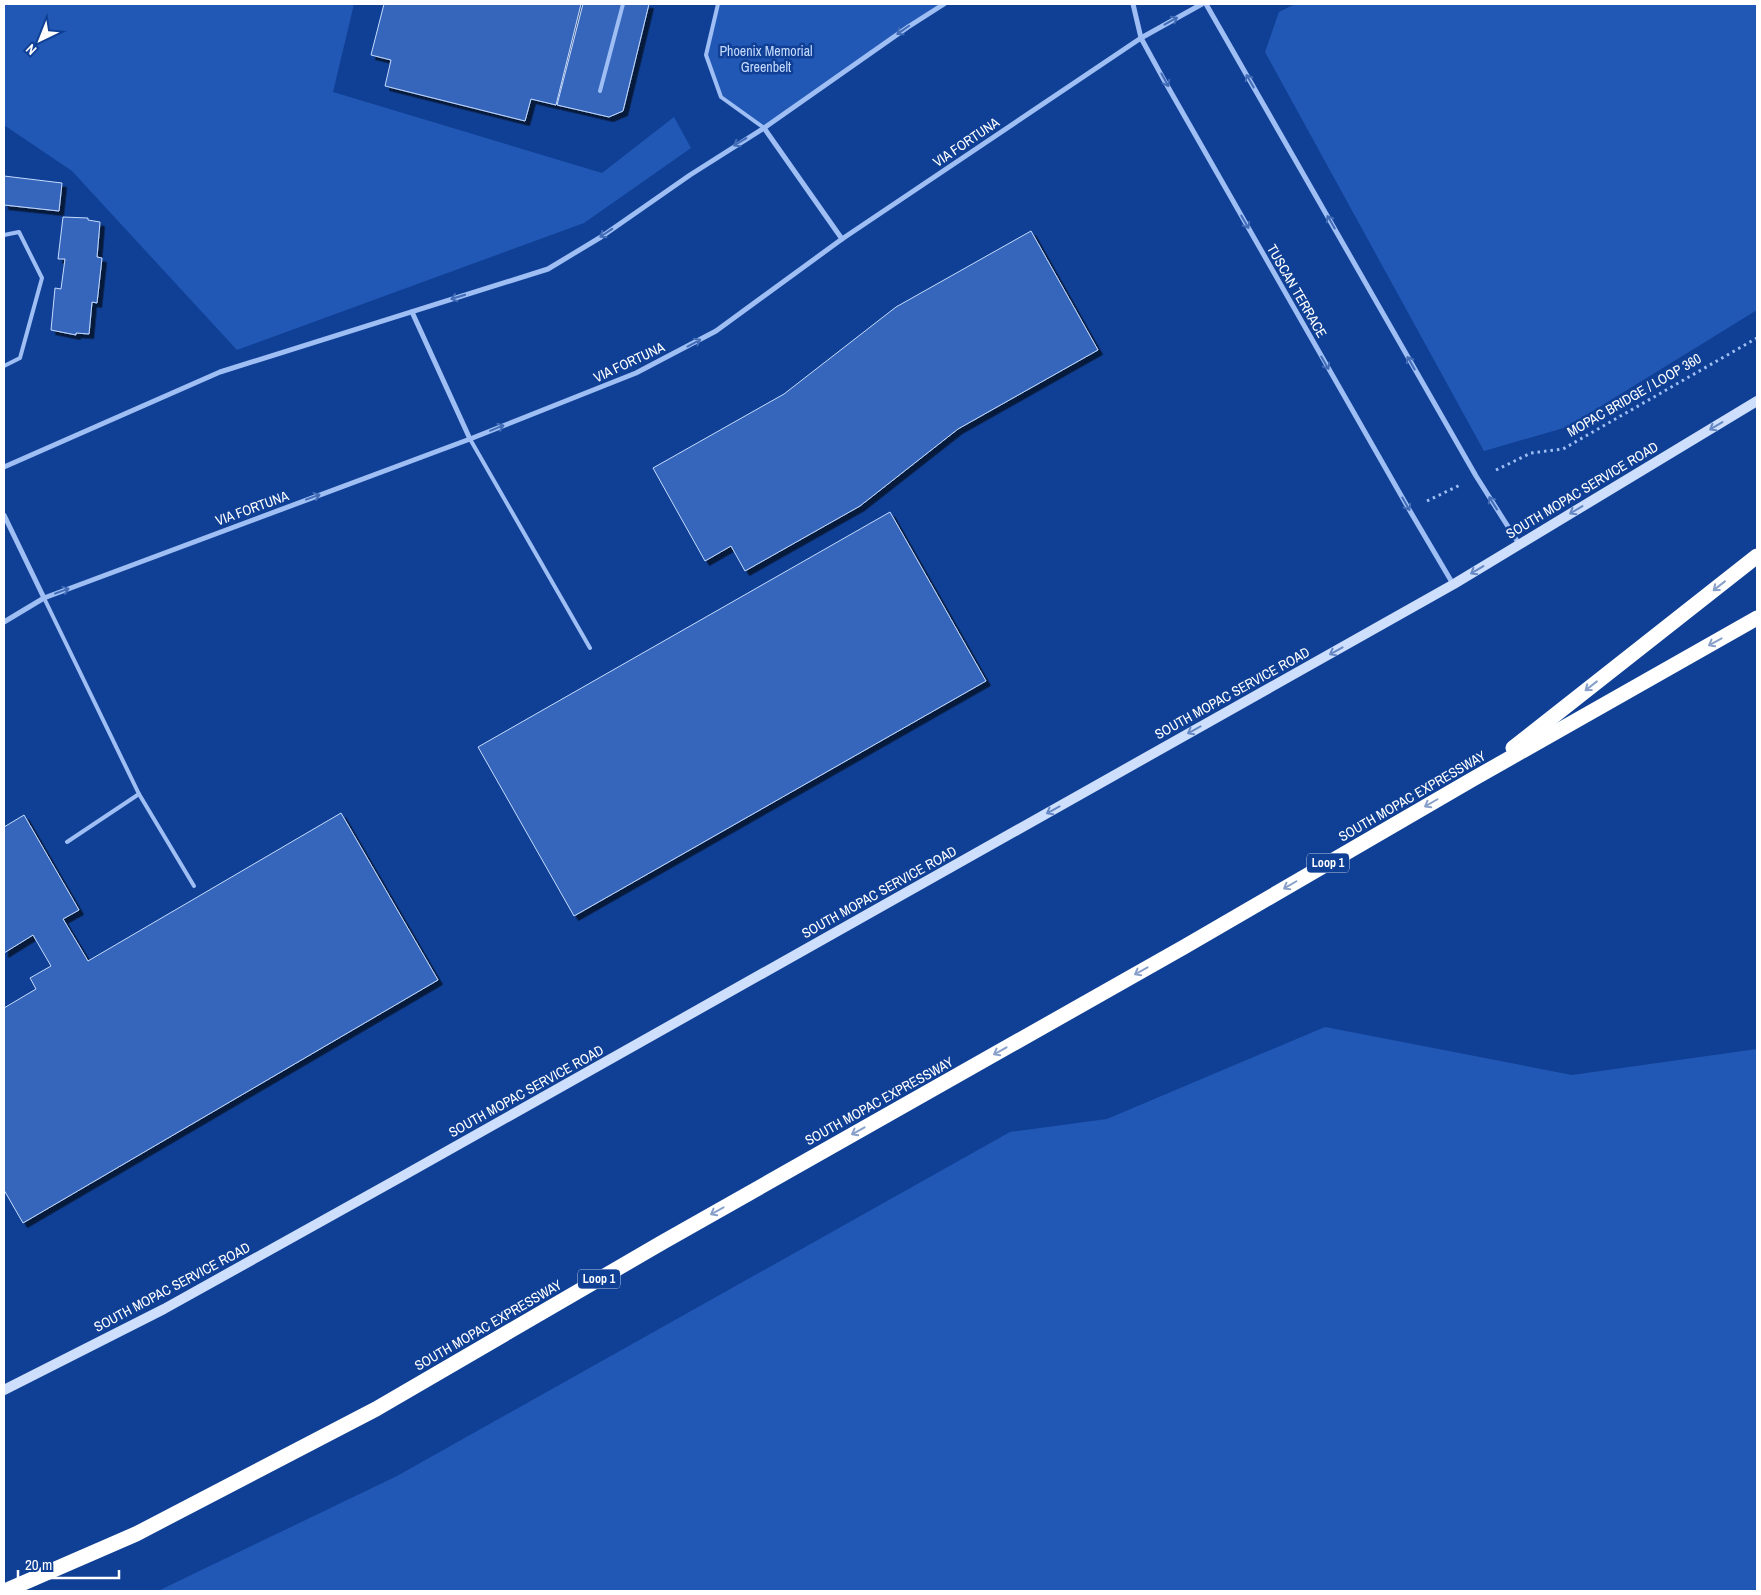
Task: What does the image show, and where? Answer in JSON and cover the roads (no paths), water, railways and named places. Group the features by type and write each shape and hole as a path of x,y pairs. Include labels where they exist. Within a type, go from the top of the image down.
{"highway":[{"path":"1473,779 1757,556"},
{"name":"SOUTH MOPAC EXPRESSWAY","path":"5,1591 136,1534 376,1409 663,1242 1184,947 1473,779 1757,618"}],"main road":[{"name":"SOUTH MOPAC SERVICE ROAD","path":"4,1390 164,1309 1454,584 1757,400"}],"street":[{"path":"4,467 220,372 548,270 601,237 690,175 764,128 944,4"},
{"name":"TUSCAN TERRACE","path":"1133,4 1141,38 1405,503 1454,584"},
{"name":"VIA FORTUNA","path":"4,622 44,598 470,439 636,373 716,331 842,239 1141,38 1202,4"},
{"path":"1206,4 1476,476 1519,544"},
{"path":"764,128 842,239"},
{"path":"412,312 470,439"},
{"path":"4,515 44,598"}],"lane":[{"path":"600,90 623,4"},
{"path":"718,4 706,55 721,97 764,128"},
{"path":"4,235 19,232 42,278 20,358 4,366"},
{"path":"470,439 590,648"},
{"path":"44,598 139,794 194,886"},
{"path":"67,842 139,794"}],"park label":[{"name":"Phoenix Memorial Greenbelt","path":"766,59"}]}
